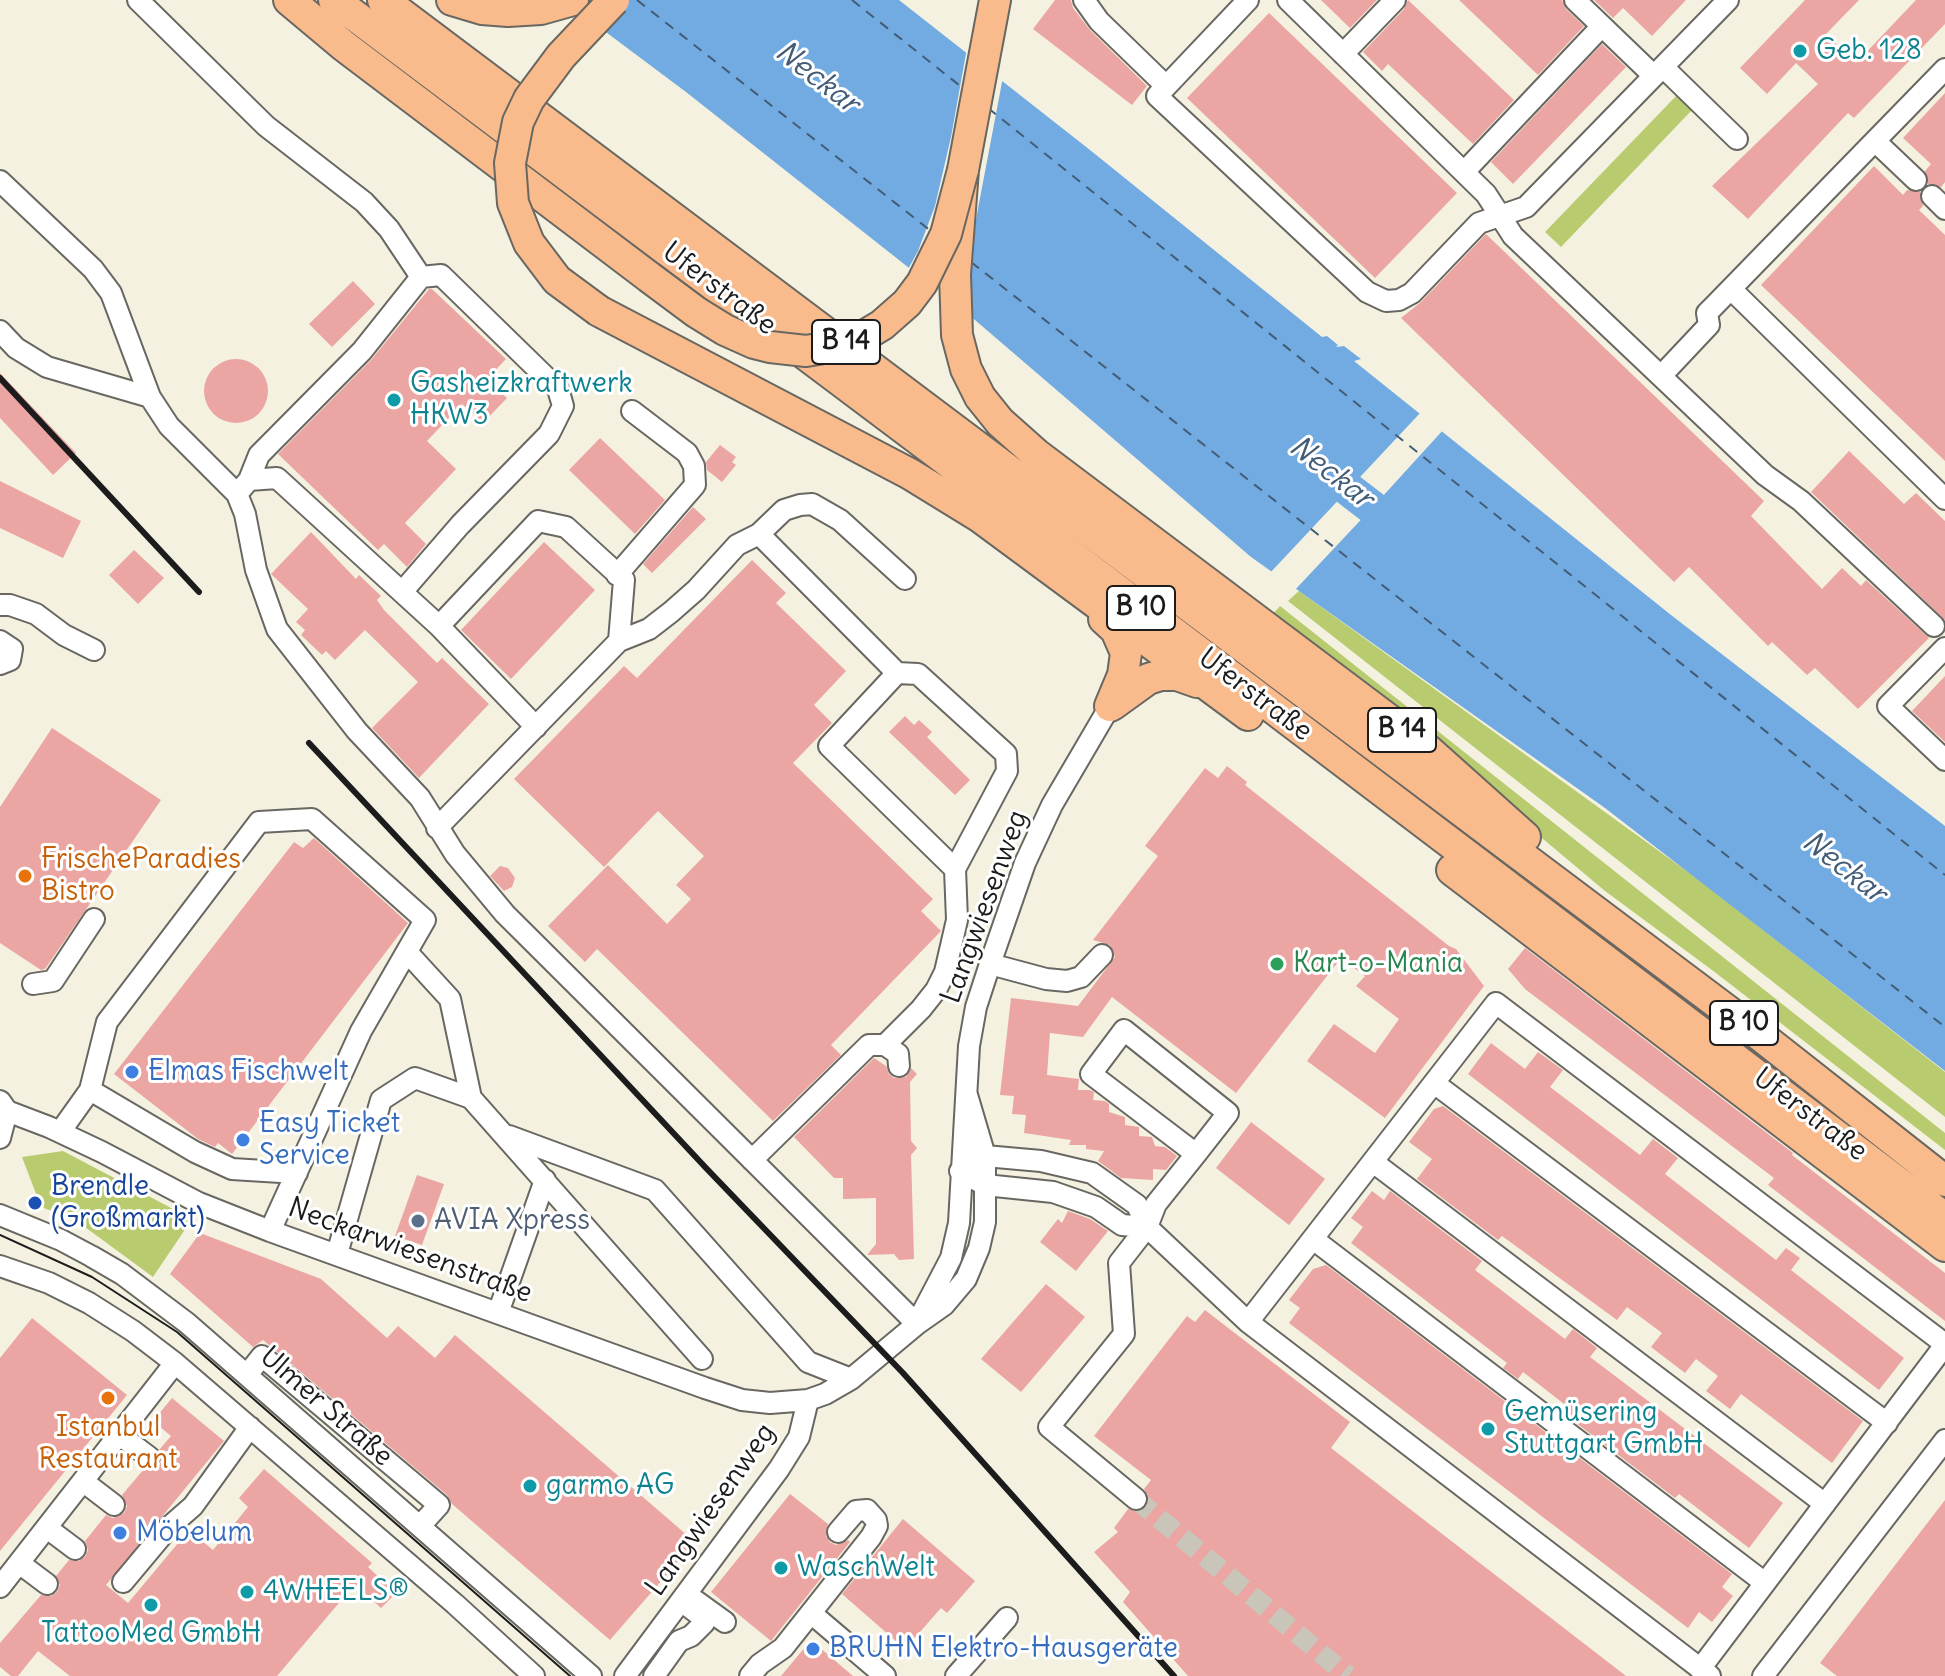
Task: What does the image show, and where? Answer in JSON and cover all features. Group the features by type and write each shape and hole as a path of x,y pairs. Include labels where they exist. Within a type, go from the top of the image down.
{"highway":[{"name":"B 14","path":"289,0 344,46 696,312 754,343 806,351 836,346 867,334 907,303 922,283 946,234 963,170 995,0"},
{"name":"Uferstraße","path":"334,0 1005,504 1945,1218"},
{"name":"Uferstraße","path":"383,0 1757,1033 1945,1181"},
{"path":"452,0 482,9 508,11 541,9 573,0"},
{"path":"614,0 561,56 529,99 518,122 510,163 513,203 529,243 557,280 599,311 910,474 980,517 1072,583 1945,1246"},
{"name":"B 14","path":"963,170 955,303 957,335 966,369 980,397 1000,422 1060,472 1421,744 1529,841 1540,870"},
{"path":"1072,583 1095,612 1116,630 1122,641 1126,663 1110,706"},
{"path":"1110,706 1148,679 1161,675 1177,675 1208,686"}],"street":[{"path":"138,0 266,126 364,202 389,229 421,277"},
{"path":"1084,0 1099,21 1166,86"},
{"path":"1248,0 1157,96 1355,281 1378,299 1399,300 1412,293 1479,223 1526,207 1728,0"},
{"path":"1288,0 1486,194 1513,236 1765,475 1801,501 1934,626"},
{"path":"1343,54 1395,0"},
{"path":"1575,0 1737,139"},
{"path":"1464,172 1602,26"},
{"path":"1661,376 1709,325 1707,313 1945,69"},
{"path":"1876,142 1916,180"},
{"path":"0,181 93,269 111,293 150,397 169,426 243,487"},
{"path":"402,592 460,525 549,434 563,406 558,389 441,275 421,277 362,351 259,455 243,487 256,570 277,629 357,731 420,798 455,854 505,914 917,1324"},
{"path":"1731,289 1945,499"},
{"path":"0,331 16,348 47,367 150,397"},
{"path":"617,575 695,485 694,466 687,453 632,411"},
{"path":"243,487 277,478 439,626 536,727"},
{"path":"437,828 619,641 649,629 671,612 737,545 759,534 784,510 812,504 840,520 905,579"},
{"path":"439,626 538,521 566,527 624,580 619,641"},
{"path":"759,534 897,673 918,674 1006,754 1007,771 955,869 957,920 945,972 921,1009 885,1045"},
{"path":"0,605 10,605 36,614 64,635 94,650"},
{"path":"0,641 12,649 10,660 0,664"},
{"path":"1945,648 1888,706 1945,760"},
{"path":"897,673 829,746 955,869"},
{"name":"Langwiesenweg","path":"917,1324 951,1258 959,1223 969,1046 976,1007 1025,863 1052,805 1110,706"},
{"path":"60,1132 90,1090 107,1022 259,822 312,819 425,920 361,1031 270,1231"},
{"path":"33,984 53,981 94,919"},
{"path":"407,952 450,999 471,1098"},
{"path":"990,964 1046,979 1067,981 1081,977 1102,955"},
{"path":"1147,1227 1122,1225 1096,1207 1053,1192 985,1185 960,1171 985,1156 1041,1161 1092,1173 1137,1205 1147,1227 1248,1322 1705,1672 1765,1583 1945,1345 1496,1003 1248,1322"},
{"path":"1136,1499 1049,1427 1124,1334 1119,1263 1147,1227 1156,1204 1196,1154 1228,1113 1124,1030 1091,1074 1196,1154"},
{"path":"752,1160 869,1045 885,1045 898,1054 899,1066"},
{"path":"337,1254 381,1100 415,1078 471,1098 702,1359"},
{"path":"1434,1083 1887,1423"},
{"path":"90,1090 195,1152 232,1169 297,1173"},
{"name":"Langwiesenweg","path":"625,1676 779,1469 799,1437 808,1400 851,1379 944,1305 966,1279 979,1248 985,1222 985,1156 967,1095"},
{"path":"0,1138 3,1106"},
{"name":"Neckarwiesenstraße","path":"3,1106 199,1203 337,1254 422,1294 498,1313 742,1400 770,1403 808,1400"},
{"path":"504,1134 655,1190 808,1362 851,1379"},
{"path":"1373,1162 1825,1504"},
{"path":"498,1313 545,1180"},
{"name":"Ulmer Straße","path":"0,1215 61,1240 122,1274 187,1323 591,1676"},
{"path":"1313,1239 1765,1583"},
{"path":"0,1266 49,1283 89,1303 175,1363 455,1604 531,1675"},
{"path":"247,1375 262,1356 439,1505 420,1526"},
{"path":"0,1587 175,1363"},
{"path":"123,1582 169,1527 193,1506 250,1427"},
{"path":"120,1435 149,1457"},
{"path":"1763,1676 1945,1440"},
{"path":"84,1482 114,1505"},
{"path":"750,1676 760,1664 783,1648 871,1537 877,1526 876,1520 867,1510 856,1511 838,1532"},
{"path":"47,1528 75,1549"},
{"path":"19,1563 47,1584"},
{"path":"684,1597 725,1622"},
{"path":"654,1676 679,1641 691,1636 704,1623 684,1597"},
{"path":"956,1676 1007,1618"},
{"path":"818,1619 885,1676"}],"green space":[{"path":"1678,94 1692,110 1561,247 1545,232"},
{"path":"1299,591 1699,880 1945,1072 1945,1117 1288,601"},
{"path":"1280,606 1945,1133 1945,1150 1605,891 1269,618"},
{"path":"63,1151 192,1219 153,1277 74,1219 41,1207 22,1157"}],"water":[{"path":"563,0 899,0 1322,337 1327,336 1338,345 1336,347 1344,346 1361,359 1354,361 1671,615 1945,826 1945,1071 1605,808 1251,557 975,320 686,92"}],"pier":[{"path":"967,48 1003,77 973,235 967,280 968,319 907,271 935,206"},
{"path":"1422,411 1444,429 1372,508 1293,592 1269,574"}],"building":[{"path":"1055,0 1071,0 1073,8 1090,30 1147,86 1132,105 1033,29"},
{"path":"1321,0 1377,0 1350,28"},
{"path":"1408,0 1514,100 1473,144 1388,64 1382,71 1363,52 1404,9"},
{"path":"1459,0 1562,0 1566,9 1584,26 1538,75"},
{"path":"1594,0 1686,0 1652,36 1623,8 1613,18"},
{"name":"Geb. 128","path":"1805,0 1859,0 1826,34 1856,63 1916,0 1945,0 1945,24 1854,118 1848,113 1748,219 1712,186 1818,84 1796,63 1767,94 1740,68"},
{"path":"1269,13 1457,193 1375,278 1187,98"},
{"path":"1602,44 1626,67 1513,184 1491,162"},
{"path":"1945,93 1945,182 1941,187 1928,184 1925,171 1931,164 1903,138"},
{"path":"1874,166 1903,195 1907,190 1920,192 1923,206 1919,210 1945,235 1945,461 1761,285"},
{"path":"1486,234 1764,501 1751,516 1822,589 1842,568 1861,586 1866,580 1929,638 1858,709 1815,668 1807,675 1772,642 1768,646 1689,567 1674,582 1401,318 1421,302"},
{"path":"353,281 375,304 332,347 309,324"},
{"name":"Gasheizkraftwerk HKW3","path":"429,289 506,359 487,379 507,398 483,423 462,404 427,441 456,469 405,523 426,544 407,567 384,544 378,550 278,454 371,360"},
{"path":"230,359 242,359 259,368 266,379 266,403 259,414 242,423 230,423 218,418 209,409 204,397 204,385 209,373 218,364"},
{"path":"0,373 76,453 53,475 0,418"},
{"path":"600,438 665,500 635,534 569,470"},
{"path":"720,445 736,457 732,462 736,465 722,482 707,470 706,462"},
{"path":"1849,451 1904,504 1916,493 1945,521 1945,620 1811,492"},
{"path":"0,481 81,521 63,558 0,528"},
{"path":"693,507 706,519 652,573 643,564"},
{"path":"311,532 356,579 359,575 381,596 377,600 384,610 437,663 442,658 489,704 419,778 372,728 418,682 365,630 335,660 326,651 322,655 301,635 305,630 296,622 308,609 271,574"},
{"path":"544,542 595,590 511,679 461,630"},
{"path":"134,550 164,578 138,604 109,575"},
{"path":"752,560 786,593 776,603 846,671 814,705 832,723 793,763 933,899 921,911 941,931 831,1045 841,1055 773,1121 597,949 585,962 548,926 608,865 667,924 691,899 676,885 704,856 658,811 604,867 514,779 624,666 637,678"},
{"path":"1945,676 1945,742 1912,711"},
{"path":"905,716 914,725 919,720 932,732 927,737 970,780 955,795 889,732"},
{"path":"52,728 161,800 45,969 41,970 0,943 0,807"},
{"path":"1227,766 1247,782 1245,785 1456,949 1484,986 1385,1118 1307,1061 1334,1024 1375,1053 1399,1019 1356,986 1365,976 1341,958 1236,1093 1112,997 1083,1037 1050,1033 1047,1075 1079,1079 1078,1090 1094,1092 1093,1100 1109,1104 1109,1112 1125,1117 1125,1125 1139,1127 1139,1136 1152,1137 1155,1146 1165,1147 1177,1156 1166,1170 1153,1169 1153,1180 1121,1178 1098,1161 1104,1151 1086,1149 1086,1145 1069,1145 1071,1140 1024,1133 1026,1115 1012,1114 1014,1096 1000,1095 1011,998 1078,1006 1115,957 1110,945 1093,940 1158,856 1145,846 1205,768 1218,778"},
{"path":"314,838 408,923 232,1154 218,1143 215,1147 198,1139 114,1074 294,842 303,848"},
{"path":"500,866 508,868 515,878 512,887 504,891 490,876"},
{"path":"1525,948 1945,1273 1945,1321 1768,1185 1774,1178 1525,989 1508,969"},
{"path":"1491,1043 1525,1069 1538,1052 1563,1070 1550,1087 1640,1155 1653,1139 1678,1158 1665,1174 1776,1260 1786,1248 1800,1258 1791,1270 1904,1358 1879,1390 1468,1074"},
{"path":"874,1058 886,1066 894,1078 906,1077 911,1068 917,1074 910,1082 911,1141 917,1148 911,1155 914,1259 899,1260 894,1254 867,1255 876,1244 876,1198 843,1199 843,1178 834,1178 794,1137"},
{"path":"1443,1106 1863,1421 1832,1463 1741,1394 1730,1409 1706,1391 1718,1376 1696,1359 1685,1373 1651,1347 1662,1333 1627,1307 1617,1320 1502,1236 1498,1240 1417,1179 1432,1159 1409,1142 1434,1109"},
{"path":"1251,1122 1325,1179 1289,1225 1216,1168"},
{"path":"417,1175 444,1184 422,1245 395,1236"},
{"path":"1372,1191 1384,1200 1390,1191 1482,1261 1475,1270 1565,1339 1573,1329 1597,1348 1590,1357 1783,1503 1749,1548 1679,1494 1675,1498 1563,1413 1568,1407 1523,1372 1518,1379 1503,1368 1507,1363 1351,1243 1363,1227 1351,1218"},
{"path":"1068,1211 1090,1219 1108,1231 1076,1271 1040,1242 1058,1219 1062,1223"},
{"path":"200,1233 321,1279 387,1338 398,1326 435,1358 455,1335 695,1542 610,1640 452,1504 447,1495 263,1340 253,1347 170,1274"},
{"name":"Gemüsering Stuttgart GmbH","path":"1326,1265 1732,1574 1722,1587 1733,1596 1712,1622 1699,1612 1688,1628 1289,1323 1300,1308 1289,1300 1313,1269"},
{"path":"1046,1284 1085,1317 1021,1392 981,1359"},
{"path":"1205,1310 1350,1422 1331,1448 1626,1676 1188,1676 1123,1602 1130,1592 1094,1552 1118,1532 1114,1528 1128,1509 1140,1511 1146,1507 1148,1495 1144,1489 1151,1480 1094,1436 1187,1316 1195,1322"},
{"path":"32,1318 127,1395 0,1551 0,1358"},
{"path":"172,1398 224,1441 106,1585 128,1603 189,1530 213,1550 248,1507 239,1498 264,1469 372,1563 368,1567 396,1593 381,1608 355,1584 277,1676 70,1676 38,1651 18,1676 11,1676 0,1667 0,1643 41,1595 51,1596 57,1592 60,1585 56,1576 69,1560 79,1561 85,1557 88,1550 85,1541 106,1515 113,1518 124,1513 127,1506 122,1495 144,1469 153,1469 160,1464 162,1458 159,1450 171,1436 153,1421"},
{"name":"WaschWelt","path":"790,1494 828,1524 826,1536 830,1542 836,1545 850,1542 771,1641 711,1592"},
{"path":"1945,1500 1945,1676 1837,1676 1820,1663"},
{"path":"903,1519 975,1581 947,1613 941,1608 905,1649 842,1594"},
{"name":"BRUHN Elektro-Hausgeräte","path":"811,1640 833,1659 853,1676 781,1676"}],"waterway":[{"name":"Neckar","path":"1313,462 1408,535"}],"ferry route":[{"path":"637,0 931,231"},
{"path":"852,0 964,89"},
{"path":"988,108 1945,875"},
{"path":"971,262 1945,1027"}],"tunnel":[{"path":"1136,1499 1348,1676"}],"tram line":[{"path":"0,1235 92,1277 177,1332 570,1676"}],"railway":[{"path":"0,378 199,592"},
{"path":"309,743 706,1168 903,1373 1174,1676"}],"place":[{"name":"Geb. 128","path":"1800,51"},
{"name":"Gasheizkraftwerk HKW3","path":"394,400"},
{"name":"FrischeParadies Bistro","path":"25,876"},
{"name":"Kart-o-Mania","path":"1277,964"},
{"name":"Elmas Fischwelt","path":"132,1072"},
{"name":"Easy Ticket Service","path":"243,1140"},
{"name":"Brendle (Großmarkt)","path":"35,1203"},
{"name":"AVIA Xpress","path":"418,1221"},
{"name":"Istanbul Restaurant","path":"108,1398"},
{"name":"Gemüsering Stuttgart GmbH","path":"1488,1429"},
{"name":"garmo AG","path":"530,1486"},
{"name":"Möbelum","path":"120,1533"},
{"name":"WaschWelt","path":"781,1568"},
{"name":"4WHEELS®","path":"247,1592"},
{"name":"TattooMed GmbH","path":"151,1605"},
{"name":"BRUHN Elektro-Hausgeräte","path":"813,1649"}]}
